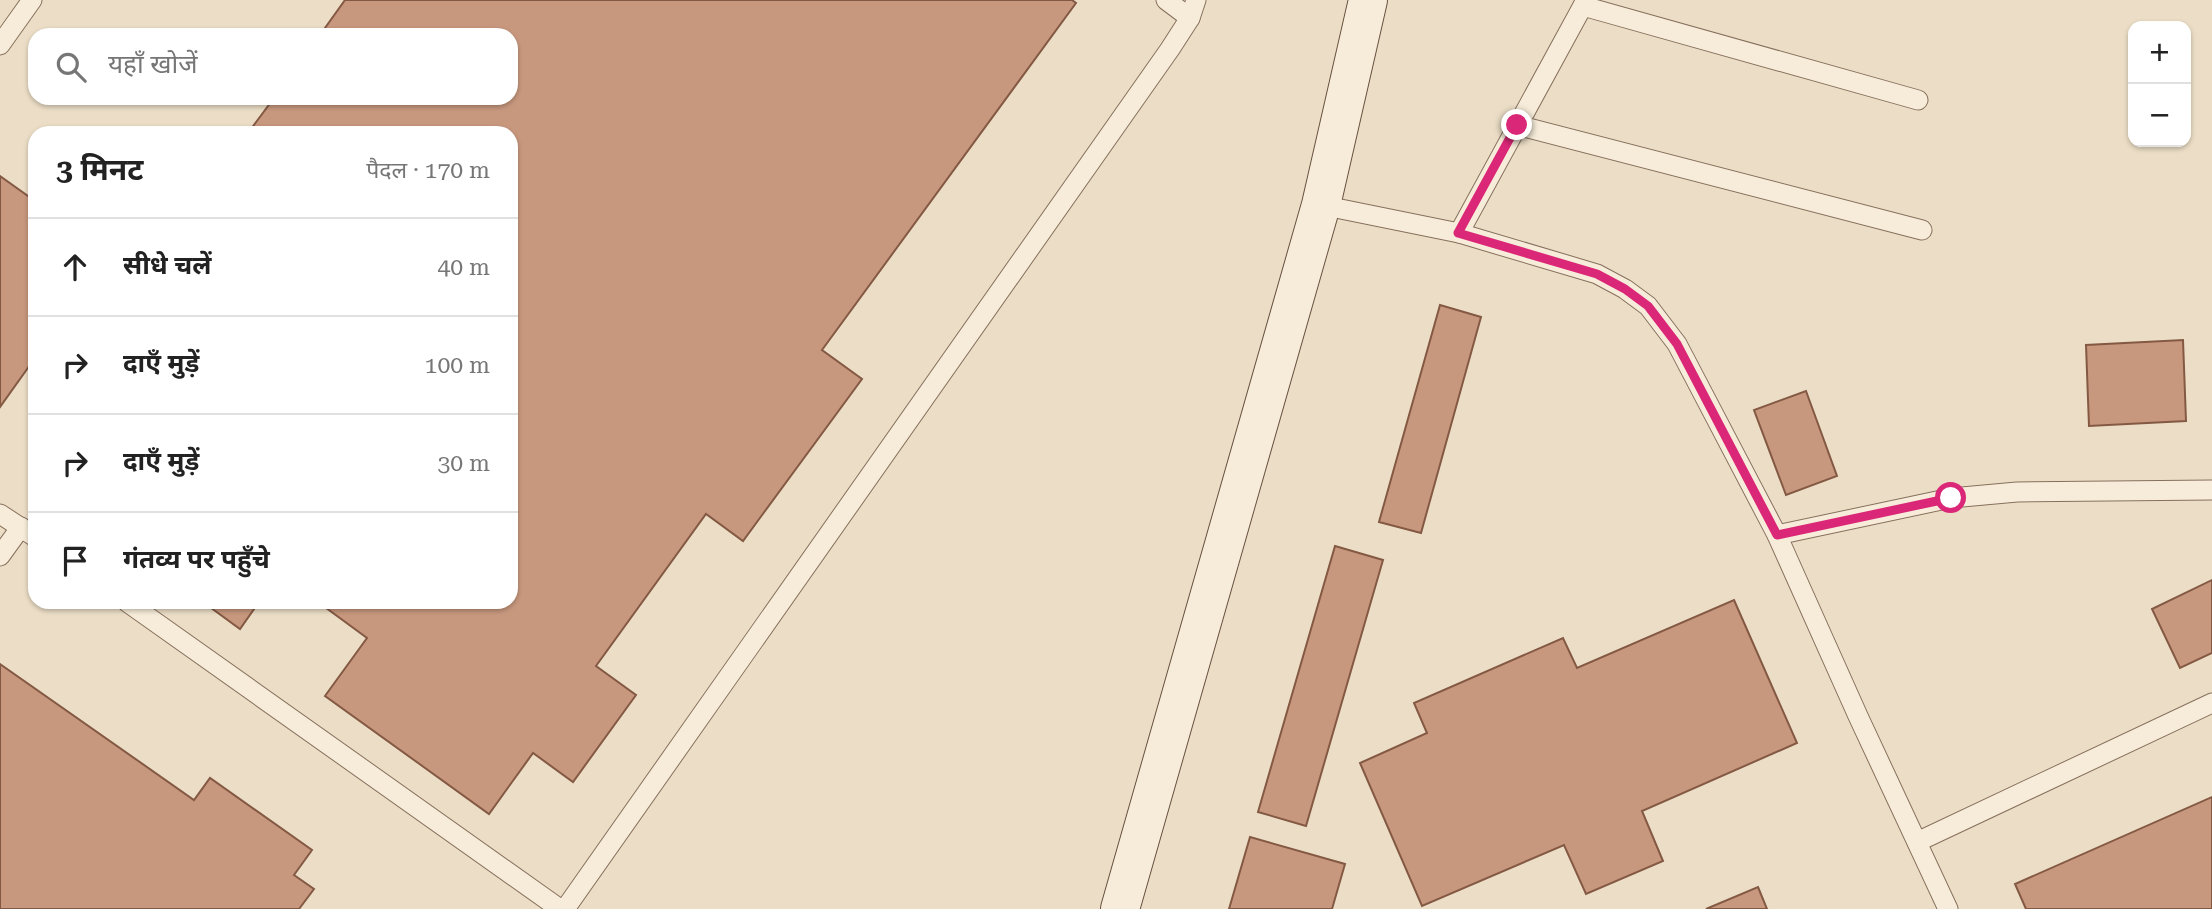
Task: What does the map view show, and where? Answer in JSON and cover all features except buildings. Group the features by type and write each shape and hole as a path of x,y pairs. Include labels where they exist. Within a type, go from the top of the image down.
{"main road":[{"path":"1120,909 1321,205 1368,0"}],"lane":[{"path":"0,46 33,0"},
{"path":"137,609 563,909 1163,61 1193,9 1166,0"},
{"path":"1458,233 1585,3 1918,100"},
{"path":"1517,125 1922,230"},
{"path":"1321,205 1458,233 1597,274 1625,289 1648,306 1677,344 1777,535 1948,909"},
{"path":"1777,535 1951,498 2017,492 2212,490"},
{"path":"0,513 28,532 0,556"},
{"path":"1917,842 2212,702"}],"route":[{"path":"1517,125 1458,233 1597,274 1625,289 1648,306 1677,344 1777,535 1951,498"}]}
